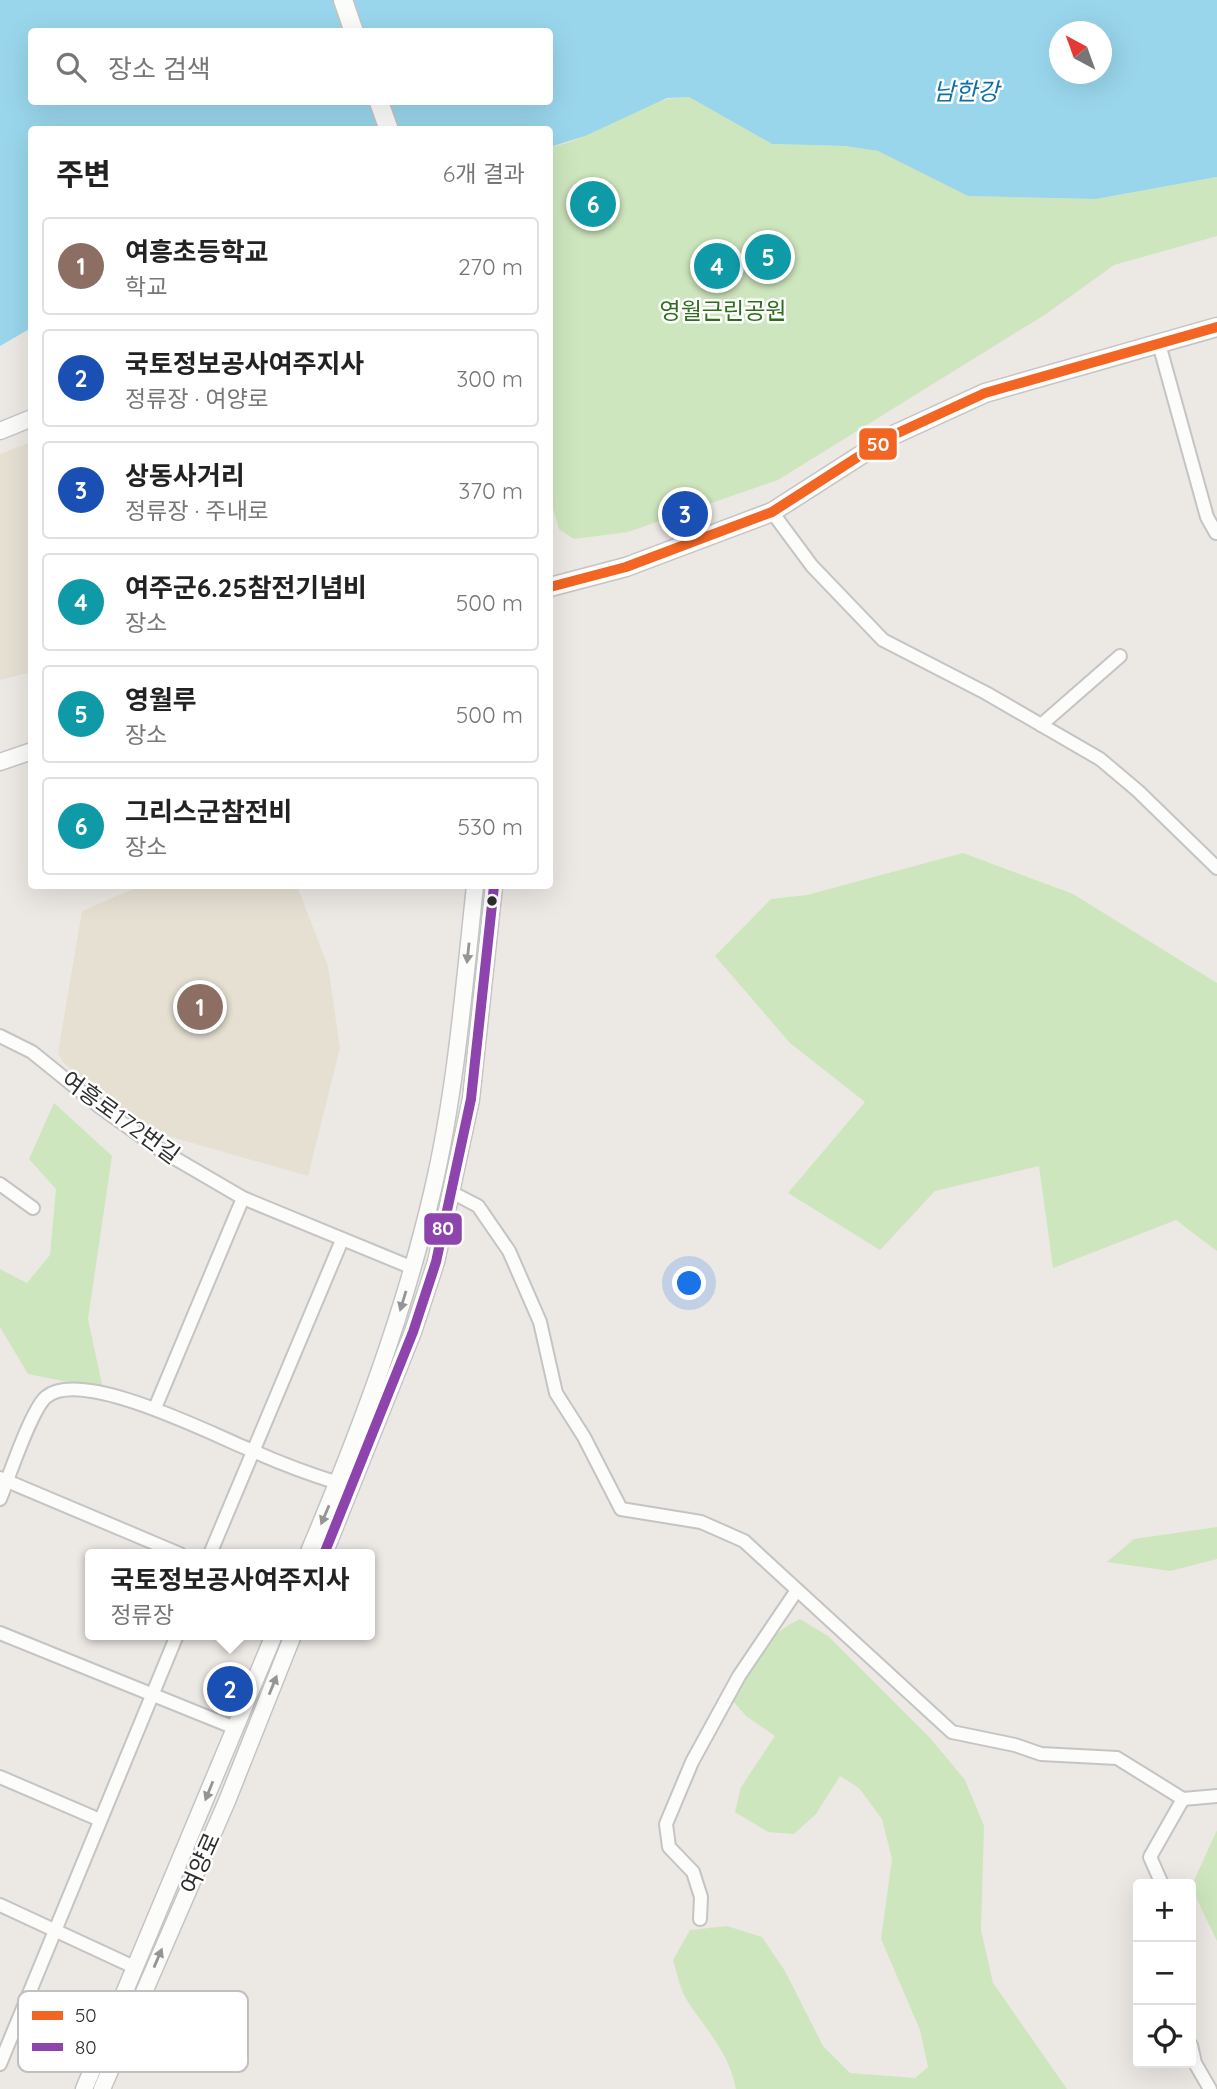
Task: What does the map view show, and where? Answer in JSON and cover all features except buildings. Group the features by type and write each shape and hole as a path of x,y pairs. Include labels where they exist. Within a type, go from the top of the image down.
{"main road":[{"path":"343,0 353,28"},
{"path":"380,105 388,126"},
{"path":"553,586 626,567 772,512 889,437 985,393 1217,327"}],"street":[{"path":"1159,344 1207,517 1216,533"},
{"path":"0,431 28,420"},
{"path":"772,512 812,566 883,640 1100,759 1138,791 1217,868"},
{"path":"1041,725 1119,656"},
{"path":"0,762 28,752"},
{"path":"310,1549 376,1382 413,1268 433,1188 454,1076 475,889"},
{"path":"326,1549 417,1321 436,1262 471,1099 494,889"},
{"name":"여흥로172번길","path":"0,1035 33,1052 100,1107 159,1149 243,1198 413,1268"},
{"path":"0,1184 33,1208"},
{"path":"433,1188 452,1192 478,1206 509,1251 540,1322 556,1393 584,1437 621,1509 701,1522 744,1541 952,1732 1015,1745 1041,1754 1116,1758 1183,1799 1217,1796"},
{"path":"155,1408 243,1198"},
{"path":"212,1549 342,1240"},
{"path":"0,1499 4,1479 38,1407 57,1390 88,1390 155,1408 253,1451 338,1483"},
{"path":"4,1479 168,1549"},
{"path":"700,1919 701,1897 693,1872 669,1847 666,1824 692,1762 739,1676 797,1590"},
{"path":"0,1633 253,1735"},
{"path":"29,1991 175,1640"},
{"name":"여양로","path":"124,1991 272,1640"},
{"name":"여양로","path":"144,1991 291,1640"},
{"path":"0,1777 100,1820"},
{"path":"1160,1879 1150,1857 1183,1799"},
{"path":"0,1905 134,1967"},
{"path":"0,2064 18,2019"},
{"path":"1196,2065 1210,2089"},
{"name":"여양로","path":"84,2089 91,2072"},
{"name":"여양로","path":"102,2089 109,2072"}],"shaded area":[{"path":"28,443 28,673 0,680 0,454"},
{"path":"133,889 298,889 328,966 340,1048 308,1176 168,1136 99,1097 63,1062 58,1053 82,911"}],"green space":[{"name":"영월근린공원","path":"689,97 772,144 845,146 878,151 968,196 1096,199 1217,177 1217,236 1114,265 1046,314 778,480 628,532 574,539 559,529 553,508 553,146 585,136 637,110 672,98"},
{"path":"963,853 1073,894 1217,983 1217,1251 1176,1220 1053,1268 1039,1166 935,1191 880,1250 788,1193 865,1102 790,1043 715,956 771,899 807,895"},
{"path":"54,1103 112,1156 88,1319 103,1389 28,1374 0,1327 0,1269 27,1283 50,1255 56,1189 29,1159"},
{"path":"1217,1527 1217,1559 1170,1571 1107,1562 1134,1539"},
{"path":"800,1619 828,1636 931,1739 965,1780 984,1826 981,1930 993,1983 1067,2089 736,2089 723,2054 685,1997 677,1976 673,1960 690,1930 727,1926 762,1937 785,1971 823,2046 850,2073 915,2078 928,2067 920,2030 881,1939 892,1859 882,1819 859,1788 840,1776 816,1814 794,1834 768,1832 735,1812 741,1787 775,1736 746,1716 733,1701 752,1664 767,1643"},
{"path":"1217,1830 1217,1941 1196,1897 1195,1879"}],"water":[{"name":"남한강","path":"0,0 1217,0 1217,177 1096,199 968,196 878,151 845,146 772,144 689,97 667,98 585,136 553,146 553,126 28,126 28,330 0,346"}],"transit line":[{"name":"50","path":"553,586 626,567 772,512 889,437 985,393 1217,327"},
{"name":"80","path":"326,1549 413,1332 436,1262 471,1099 494,889"}],"place":[{"name":"그리스군참전비","path":"593,204"},
{"name":"영월루","path":"768,257"},
{"name":"여주군6.25참전기념비","path":"717,266"},
{"name":"상동사거리","path":"685,514"},
{"name":"여흥초등학교","path":"200,1007"},
{"name":"국토정보공사여주지사","path":"230,1689"}]}
